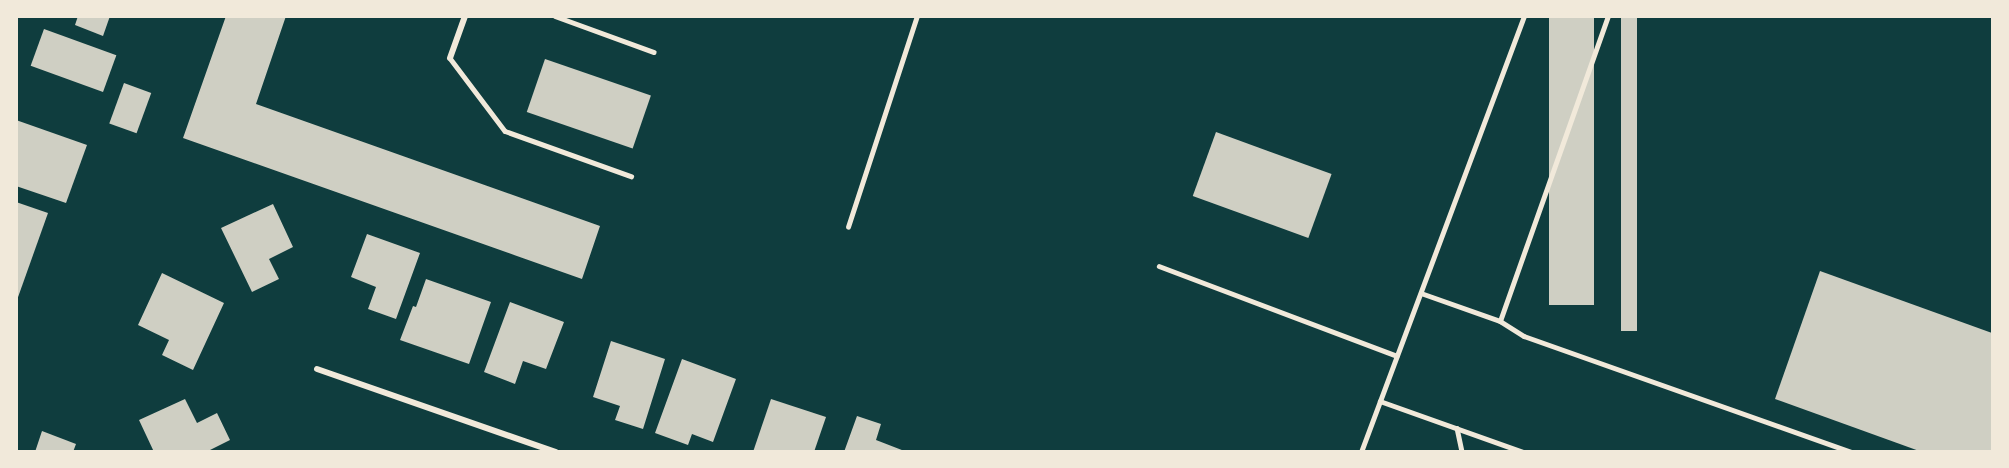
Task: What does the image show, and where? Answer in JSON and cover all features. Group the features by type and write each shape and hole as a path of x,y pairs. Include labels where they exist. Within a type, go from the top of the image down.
{"street":[{"path":"450,58 465,16"},
{"path":"317,369 556,452"}],"lane":[{"path":"555,16 654,52"},
{"path":"848,227 917,16"},
{"path":"1361,452 1524,16"},
{"path":"1500,321 1608,16"},
{"path":"450,58 505,132 631,176"},
{"path":"1159,266 1397,356"},
{"path":"1421,293 1500,321 1524,336 1852,452"},
{"path":"1380,401 1523,452"},
{"path":"1457,428 1462,452"}],"building":[{"path":"78,16 110,16 103,36 75,25"},
{"path":"226,16 286,16 256,104 600,226 582,279 183,138"},
{"path":"1549,16 1594,16 1594,305 1549,305"},
{"path":"1621,16 1637,16 1637,331 1621,331"},
{"path":"44,29 116,55 103,92 31,66"},
{"path":"545,59 651,95 633,148 527,112"},
{"path":"124,83 151,93 137,133 109,123"},
{"path":"16,120 87,145 66,203 16,186"},
{"path":"1216,132 1332,174 1308,238 1193,196"},
{"path":"16,202 48,213 17,300 16,300"},
{"path":"273,204 293,247 269,259 279,279 252,292 221,228"},
{"path":"367,234 420,253 396,319 368,309 376,287 351,277"},
{"path":"1820,271 1992,333 1992,452 1922,452 1775,399"},
{"path":"162,273 224,303 193,370 162,355 169,340 138,325"},
{"path":"426,279 491,302 469,364 400,340"},
{"path":"510,302 564,322 546,369 523,361 515,384 484,372"},
{"path":"611,341 665,359 643,429 615,420 620,406 593,397"},
{"path":"682,359 736,379 713,442 692,434 688,445 655,433"},
{"path":"185,399 197,423 217,413 230,440 206,452 154,452 139,420"},
{"path":"771,399 826,417 814,452 753,452"},
{"path":"857,416 881,424 876,440 907,452 844,452"},
{"path":"42,431 76,444 73,452 35,452"}]}
